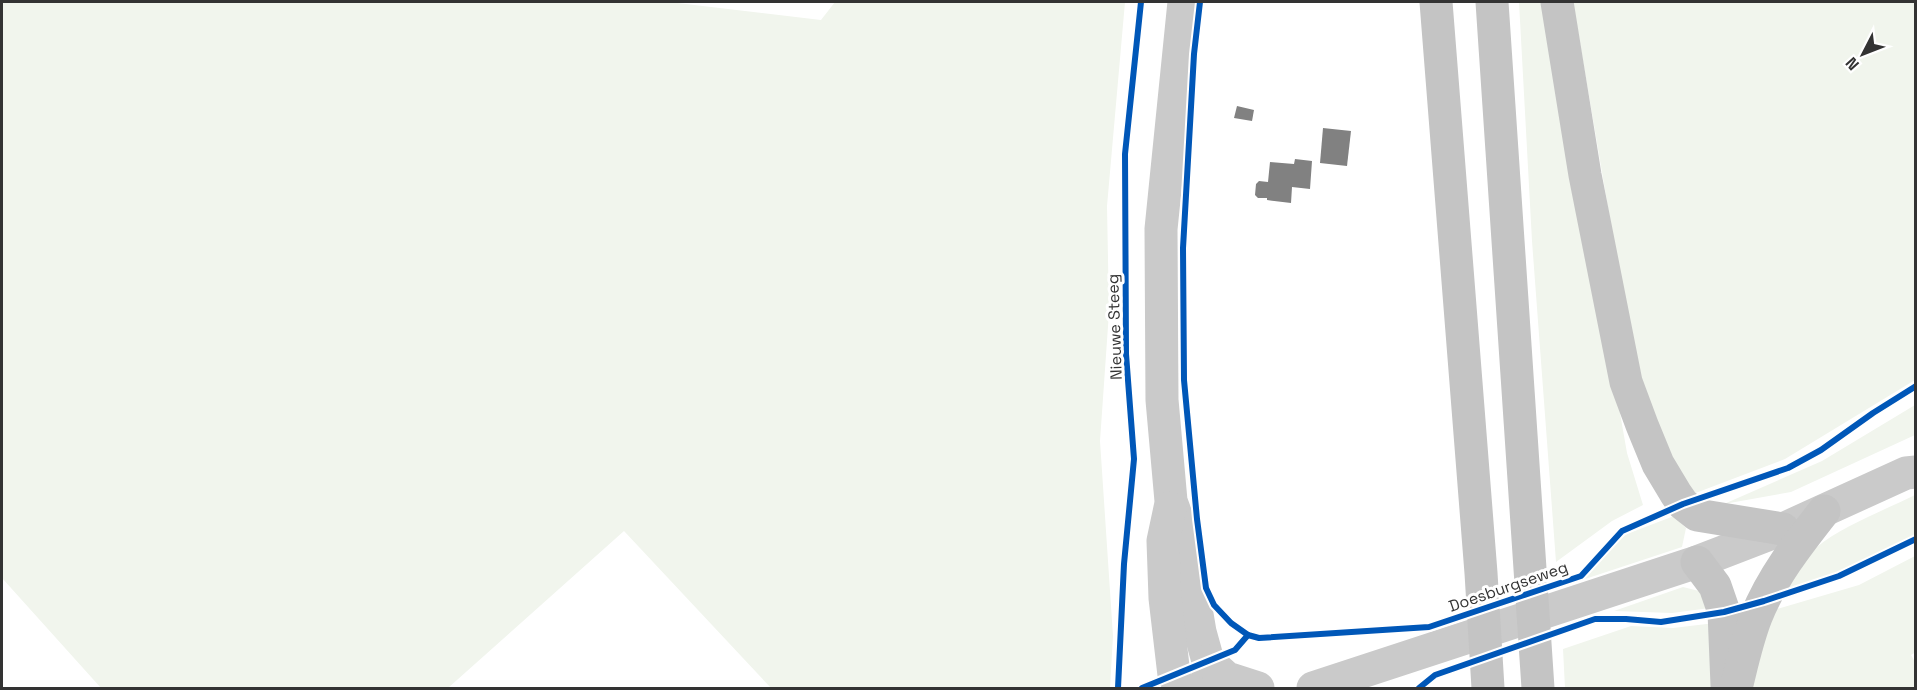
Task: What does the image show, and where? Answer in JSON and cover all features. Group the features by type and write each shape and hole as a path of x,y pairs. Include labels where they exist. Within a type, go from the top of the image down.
{"highway":[{"path":"1436,2 1488,688"},
{"path":"1492,2 1538,682"},
{"path":"1557,2 1587,187 1626,382 1658,464 1683,504 1697,515 1783,529"},
{"path":"1736,688 1748,642 1764,601 1785,561 1824,511"},
{"path":"1696,562 1714,586 1724,612 1727,688"}],"main road":[{"path":"1184,2 1161,229 1161,400 1171,501 1184,537 1208,675 1227,678 1258,688"},
{"path":"1313,688 1696,562 1783,529 1912,470"},
{"path":"1171,501 1163,541 1165,598 1176,684"}],"shaded area":[{"path":"2,2 669,2 821,20 835,2 1125,2 1107,206 1109,312 1100,441 1113,636 1110,688 771,688 624,531 448,688 101,688 2,578"},
{"path":"1519,2 1548,2 1627,453 1643,505 1612,521 1556,562 1532,241"},
{"path":"1573,2 1915,2 1915,380 1785,459 1693,494 1643,413"},
{"path":"1915,405 1915,435 1791,492 1724,504 1822,461"},
{"path":"1915,495 1915,537 1864,562 1777,592 1800,563 1827,540 1851,525"},
{"path":"1674,516 1686,528 1682,547 1585,579 1610,547 1627,534"},
{"path":"1915,556 1916,652 1911,655 1915,662 1915,688 1745,688 1763,613 1859,585"},
{"path":"1683,587 1699,591 1710,608 1672,613 1614,611"},
{"path":"1715,623 1711,688 1565,688 1563,649 1631,626 1673,628"}],"building":[{"path":"1237,106 1254,110 1252,121 1234,118"},
{"path":"1323,128 1351,131 1347,166 1320,163"},
{"path":"1295,159 1312,161 1310,189 1292,187 1291,203 1258,198 1255,195 1256,184 1259,181 1268,182 1270,162 1294,164"}],"cycle path":[{"name":"Nieuwe Steeg","path":"1118,688 1124,564 1134,459 1126,354 1125,154 1141,2"},
{"name":"Doesburgseweg","path":"1200,2 1194,54 1183,248 1184,380 1206,588 1214,605 1231,623 1248,635 1259,638 1429,627 1581,576 1622,531 1683,504 1788,468 1821,450 1916,386"},
{"path":"1419,688 1435,675 1595,619 1661,622 1724,612 1764,601 1839,576 1916,539"},
{"path":"1142,688 1235,650 1248,635"}]}
